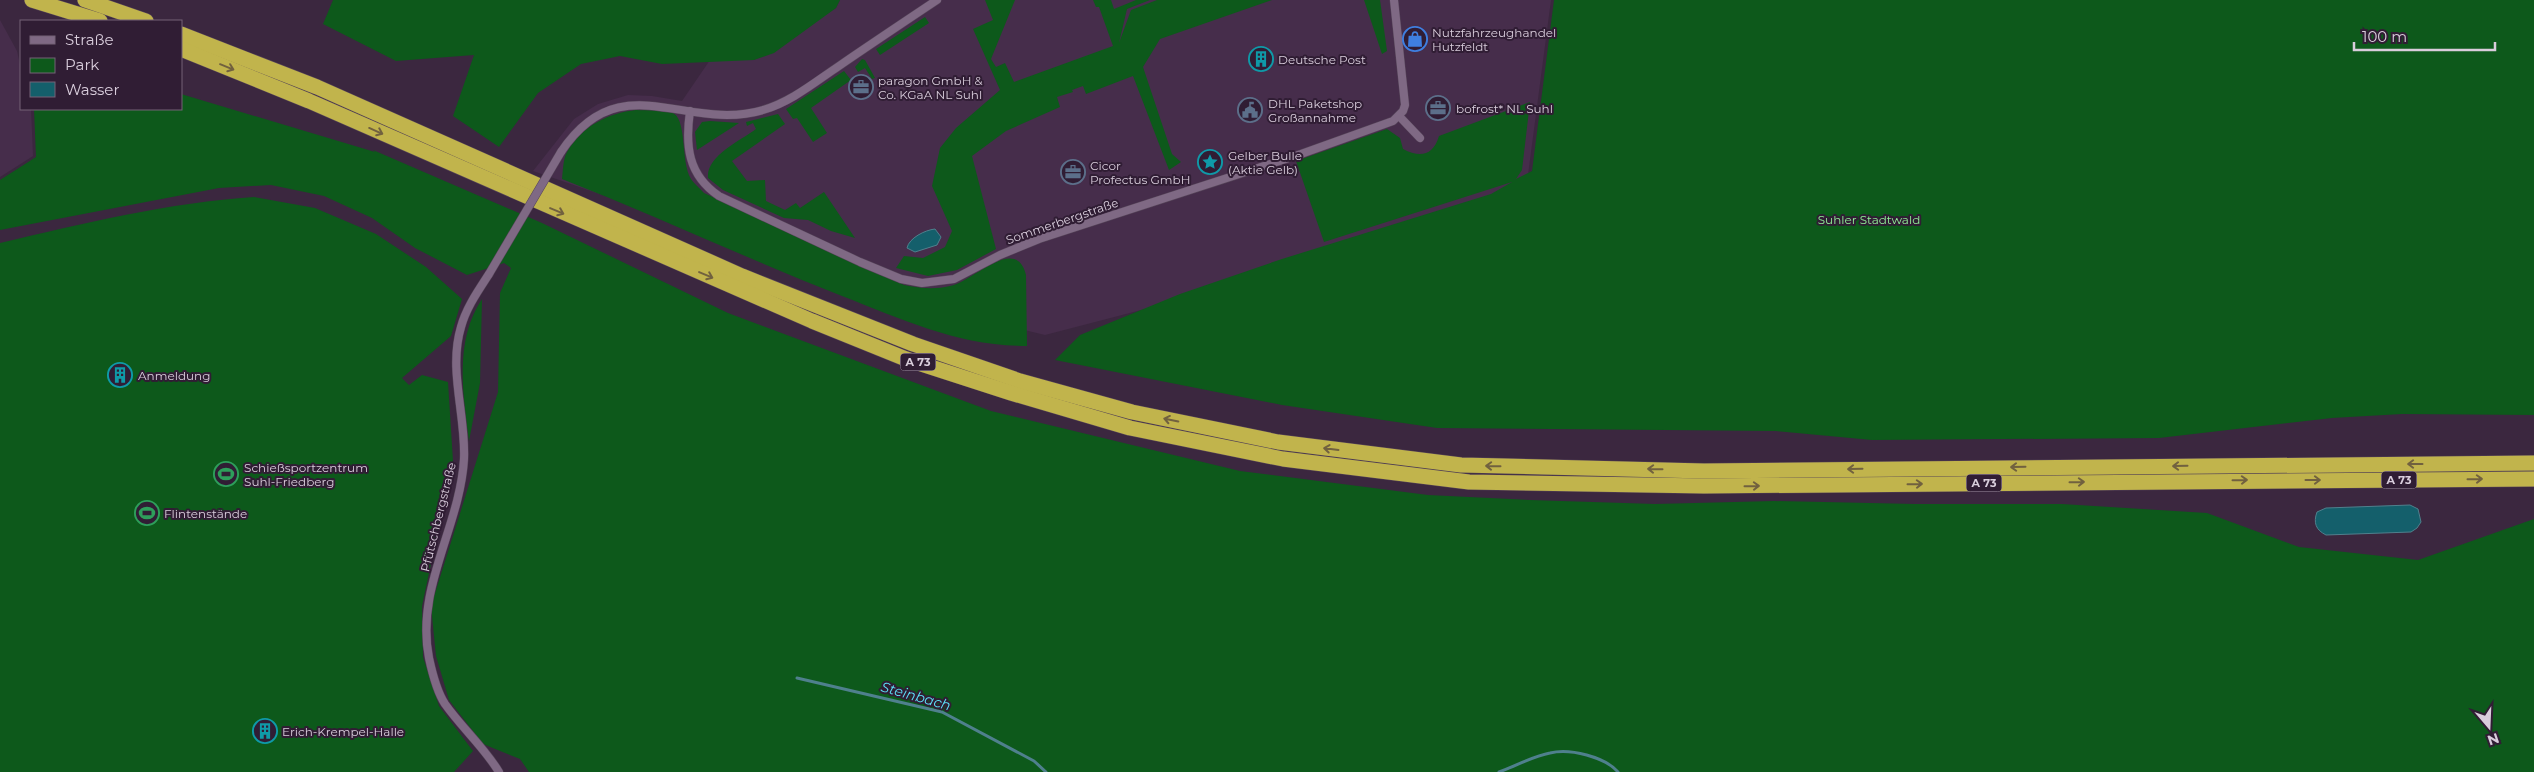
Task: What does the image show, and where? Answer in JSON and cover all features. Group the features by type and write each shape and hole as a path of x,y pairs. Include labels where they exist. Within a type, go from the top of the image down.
{"highway":[{"path":"32,0 97,20"},
{"path":"85,0 143,20"},
{"name":"A 73","path":"182,34 326,91 809,304 913,344 1020,380 1132,412 1278,442 1461,465 1704,471 2534,463"},
{"name":"A 73","path":"182,49 309,100 812,321 906,359 1011,393 1130,428 1283,459 1469,482 1704,486 2534,479"}],"street":[{"path":"690,111 736,115 778,104 813,83 937,0"},
{"path":"1394,0 1405,105 1398,116 1420,138"},
{"name":"Pfütschbergstraße","path":"499,772 444,703 429,657 427,632 427,605 461,483 464,460 456,371 457,346 466,313 561,152 578,130 589,120 615,108 647,105 690,111"},
{"name":"Sommerbergstraße","path":"690,111 687,151 698,178 707,188 719,196 860,262 901,279 922,283 954,279 1023,244 1301,154 1385,124 1398,116"}],"shaded area":[{"path":"840,0 1551,0 1526,190 1291,271 1045,335 922,305 533,171 574,119 598,104 628,95 652,96 682,101 710,60 754,60 836,8"},
{"path":"0,20 17,51 20,64 20,110 31,110 33,156 0,177"}],"green space":[{"path":"333,0 840,0 836,8 774,53 754,60 662,64 620,56 581,64 538,93 499,147 453,116 474,55 396,61 323,24"},
{"path":"985,0 1015,0 991,59 996,67 1005,63 1014,82 1113,46 1099,7 1096,7 1093,0 1111,0 1114,9 1136,0 1150,0 1127,9 1119,43 1131,10 1157,0 1272,0 1160,39 1143,67 1172,154 1181,162 1169,170 1133,76 1086,94 1083,86 1072,90 1073,92 1057,97 1060,107 1006,131 972,156 996,249 957,270 928,276 896,268 904,256 923,258 945,247 952,231 932,186 940,148 956,128 1000,90 973,29 993,20"},
{"path":"1364,0 1380,0 1387,51 1382,54"},
{"name":"Suhler Stadtwald","path":"1554,0 2534,0 2534,415 2402,414 2332,418 2159,438 1872,440 1776,431 1437,428 1282,405 1055,360 1080,335 1180,294 1282,259 1491,194 1512,182 1324,242 1296,161 1387,129 1400,138 1403,149 1415,154 1425,153 1433,148 1439,136 1530,102 1522,170 1516,179 1532,171"},
{"path":"925,17 929,23 880,55 876,49"},
{"path":"862,59 865,60 875,78 872,79 865,68 858,72 855,67"},
{"path":"844,71 851,80 811,108 827,133 813,142 797,118 793,119 786,109"},
{"path":"182,94 375,152 373,150 542,223 728,313 991,411 1240,471 1428,495 1530,500 1655,504 1774,501 1915,504 2062,504 2207,513 2299,547 2418,560 2534,519 2534,772 529,772 520,759 483,744 449,700 436,656 431,606 498,392 500,293 511,268 504,263 467,275 415,248 372,218 324,196 271,185 219,188 0,230 0,180 36,157 34,110 182,110"},
{"path":"636,110 667,111 676,116 682,131 688,171 692,181 704,193 904,285 927,288 950,286 1004,259 1013,259 1021,264 1026,275 1027,346 978,342 932,330 807,282 562,179 567,152 580,135 597,122 616,114"},
{"path":"778,114 785,124 732,161 747,181 765,180 766,201 785,210 796,203 800,208 824,192 855,238 831,231 808,220 784,218 723,190 708,178 712,163 718,156 756,129 753,123 747,126 746,122"},
{"path":"702,122 739,123 697,150 695,132"},
{"name":"Schießsportzentrum Suhl-Friedberg","path":"254,197 315,208 376,234 426,267 462,299 451,336 402,378 409,385 422,375 448,382 453,461 422,606 423,657 439,706 473,751 454,772 0,772 0,243 94,221 159,209"},
{"path":"482,299 480,383 469,441 463,386 464,350 467,332 473,315"}],"water":[{"path":"935,229 941,237 937,245 915,252 907,248 908,244 918,235"},
{"path":"2410,505 2418,509 2421,522 2411,532 2326,535 2320,531 2315,523 2317,512 2326,508"}],"waterway":[{"name":"Steinbach","path":"797,678 942,712 1034,761 1046,772"},
{"name":"Steinbach","path":"1499,772 1544,754 1558,752 1587,755 1605,762 1618,772"}],"place":[{"name":"Nutzfahrzeughandel Hutzfeldt","path":"1415,39"},
{"name":"Deutsche Post","path":"1261,59"},
{"name":"paragon GmbH & Co. KGaA NL Suhl","path":"861,87"},
{"name":"bofrost* NL Suhl","path":"1438,108"},
{"name":"DHL Paketshop Großannahme","path":"1250,110"},
{"name":"Gelber Bulle (Aktie Gelb)","path":"1210,162"},
{"name":"Cicor Profectus GmbH","path":"1073,172"},
{"name":"Anmeldung","path":"120,375"},
{"name":"Schießsportzentrum Suhl-Friedberg","path":"226,474"},
{"name":"Flintenstände","path":"147,513"},
{"name":"Erich-Krempel-Halle","path":"265,731"}]}
